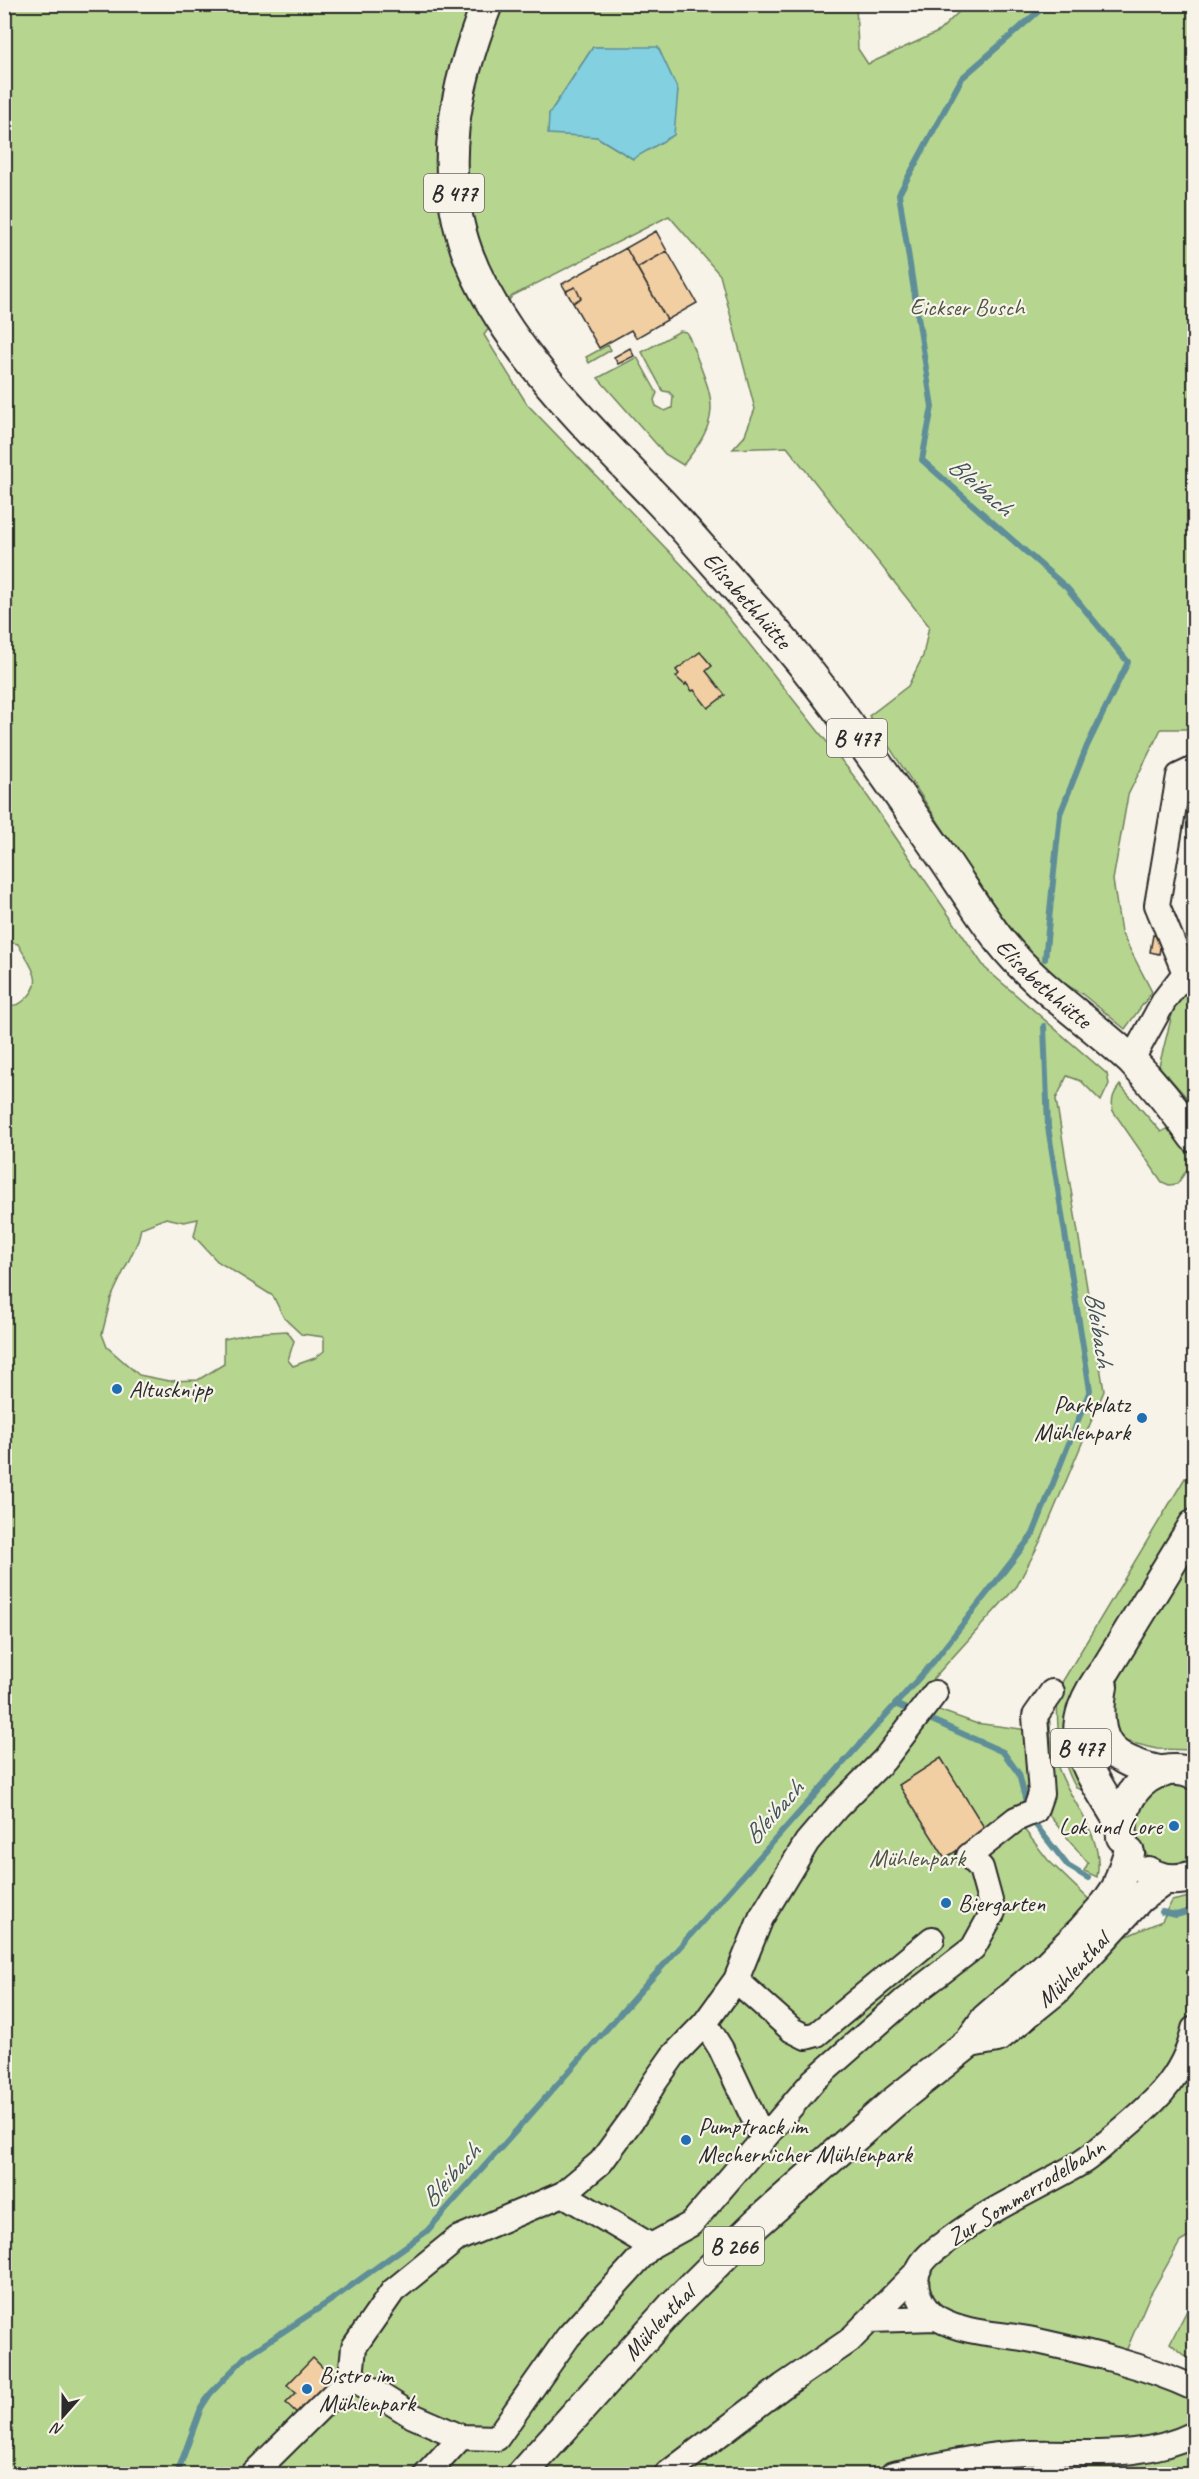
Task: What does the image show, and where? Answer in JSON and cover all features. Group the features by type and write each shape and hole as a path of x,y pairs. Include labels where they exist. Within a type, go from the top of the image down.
{"main road":[{"name":"Elisabethhütte","path":"486,4 463,72 452,133 452,162 453,186 460,229 478,280 493,307 535,364 590,429 664,506 788,645 892,785 1002,944 1157,1087 1194,1137"},
{"name":"B 477","path":"1121,1824 1088,1770 1082,1753 1080,1728 1082,1705 1194,1525"},
{"name":"B 477","path":"1106,1669 1100,1706 1101,1727 1107,1745 1118,1757 1135,1766 1185,1772"},
{"path":"1185,1772 1149,1777 1138,1785 1123,1809 1121,1824 1123,1839 1138,1865 1151,1874 1165,1879 1182,1880 1194,1876"},
{"name":"Mühlenthal","path":"522,2475 672,2307 757,2223 893,2103 969,2042 986,2019 1045,1968 1106,1904 1117,1888 1129,1853"},
{"name":"Mühlenthal","path":"969,2042 998,2037 1032,2009 1073,1972 1139,1899 1165,1879"}],"lane":[{"path":"1131,1061 1166,999 1190,973 1156,905 1179,776 1194,769"},
{"path":"351,2377 413,2416 461,2437 497,2438 568,2337 651,2246 691,2224 813,2081 905,2000 973,1948 993,1912 981,1868 969,1857 1026,1815 1041,1794 1035,1716 1052,1692"},
{"path":"253,2475 351,2377 354,2347 393,2291 457,2239 563,2194 601,2162 636,2114 673,2056 705,2023 736,1980 761,1918 807,1842 837,1807 884,1760 922,1710"},
{"path":"736,1980 792,2030 806,2037 817,2034 932,1939"},
{"path":"893,1970 905,2000"},
{"path":"705,2023 721,2049 763,2138"},
{"name":"Zur Sommerrodelbahn","path":"667,2475 783,2386 849,2341 917,2272 927,2256 969,2224 1082,2163 1129,2125 1164,2092 1184,2059 1194,2029"},
{"path":"563,2194 651,2246"},
{"path":"917,2272 917,2291 922,2305 936,2318"},
{"path":"870,2320 936,2318 974,2332 1031,2339 1101,2357 1168,2376 1194,2388"},
{"path":"893,2475 1009,2454 1139,2452 1177,2442 1194,2434"},
{"path":"427,2475 461,2437"},
{"path":"987,2475 1009,2454"}],"green space":[{"path":"5,5 856,5 858,49 868,64 938,32 966,5 1194,5 1194,729 1161,729 1128,795 1113,880 1121,932 1152,992 1125,1029 1081,993 1056,979 1015,939 869,716 908,686 923,656 929,626 787,447 733,449 744,437 755,409 720,275 669,216 512,296 484,335 527,404 708,592 853,775 985,968 1107,1074 1109,1084 1101,1101 1081,1081 1067,1076 1056,1099 1104,1391 1042,1538 1017,1586 913,1701 975,1723 1028,1730 1031,1804 1013,1815 1048,1860 1127,1936 1162,1921 1172,1901 1194,1896 1194,2234 1180,2242 1149,2297 1124,2356 1194,2392 1194,2430 1177,2438 928,2464 860,2474 5,2474 4,1008 22,1002 30,995 36,980 18,944 4,941","holes":["593,47 619,48 633,159 597,137 549,114","166,1218 184,1222 198,1219 194,1236 217,1261 273,1296 284,1318 301,1334 324,1337 324,1351 315,1358 293,1366 288,1360 294,1341 287,1331 252,1333 224,1339 224,1364 198,1380 169,1381 139,1375 107,1347 102,1334 111,1298 138,1241 141,1228"]},
{"path":"680,331 686,332 690,339 709,390 711,404 706,431 683,465 665,454 598,378 637,357 657,393 654,400 656,406 665,411 672,408 673,396 663,391 642,352"},
{"path":"608,345 611,350 589,363 586,357"},
{"path":"1187,989 1194,990 1194,1106 1159,1066 1175,1003"},
{"path":"1120,1085 1161,1132 1170,1127 1189,1152 1192,1163 1177,1184 1169,1185 1162,1182 1113,1111 1113,1097"},
{"path":"1193,1244 1194,1244 1194,1348"},
{"path":"1194,1348 1194,1441 1191,1446"},
{"path":"1185,1478 1194,1481 1194,1500 1080,1685 1084,1791 1076,1788 1065,1764 1058,1728 1058,1689"},
{"path":"1194,1549 1194,1750 1157,1749 1129,1742 1123,1747 1114,1735 1111,1701 1125,1662"},
{"path":"1048,1703 1054,1754 1066,1785 1090,1829 1098,1861 1097,1877 1084,1871 1088,1863 1043,1808 1039,1716"},
{"path":"1179,1785 1194,1790 1194,1861 1175,1867 1158,1863 1145,1852 1137,1837 1136,1820 1141,1804 1155,1792"},
{"path":"1194,2297 1194,2363 1170,2343"},
{"path":"1194,2440 1194,2474 915,2474"}],"water":[{"path":"593,47 658,47 678,90 674,135 633,159 597,137 548,134 549,114"}],"building":[{"path":"656,231 667,251 637,268 626,248"},
{"path":"626,248 667,320 636,338 631,330 599,348 573,303 581,298 575,287 566,291 562,284"},
{"path":"667,251 697,303 667,320 637,268"},
{"path":"575,287 581,298 573,303 566,291"},
{"path":"630,348 634,356 618,364 614,357"},
{"path":"700,652 712,666 706,671 725,695 708,708 694,690 692,691 686,683 685,685 676,677 679,674 676,670"},
{"path":"1153,935 1162,937 1159,954 1150,952"},
{"path":"941,1758 987,1832 945,1858 899,1785"},
{"name":"Bistro im Mühlenpark","path":"313,2358 333,2378 297,2413 286,2403 296,2393 287,2385"}],"waterway":[{"name":"Bleibach","path":"1045,959 1060,814 1087,746 1128,662 1067,588 922,460 932,407 899,194 962,78 1047,4"},
{"name":"Bleibach","path":"177,2474 201,2408 210,2394 246,2356 330,2301 427,2231 934,1661 1033,1534 1090,1390 1048,1127 1044,1026"},
{"path":"895,1704 913,1712"},
{"path":"925,1717 1003,1752 1019,1774 1027,1806"},
{"path":"1031,1819 1068,1866 1088,1878"},
{"path":"1162,1912 1176,1915 1194,1910"}],"place":[{"name":"Altusknipp","path":"117,1389"},
{"name":"Parkplatz Mühlenpark","path":"1142,1418"},
{"name":"Lok und Lore","path":"1174,1826"},
{"name":"Biergarten","path":"946,1903"},
{"name":"Pumptrack im Mechernicher Mühlenpark","path":"686,2140"},
{"name":"Bistro im Mühlenpark","path":"307,2389"}],"park label":[{"name":"Eickser Busch","path":"967,307"},
{"name":"Mühlenpark","path":"917,1858"}]}
